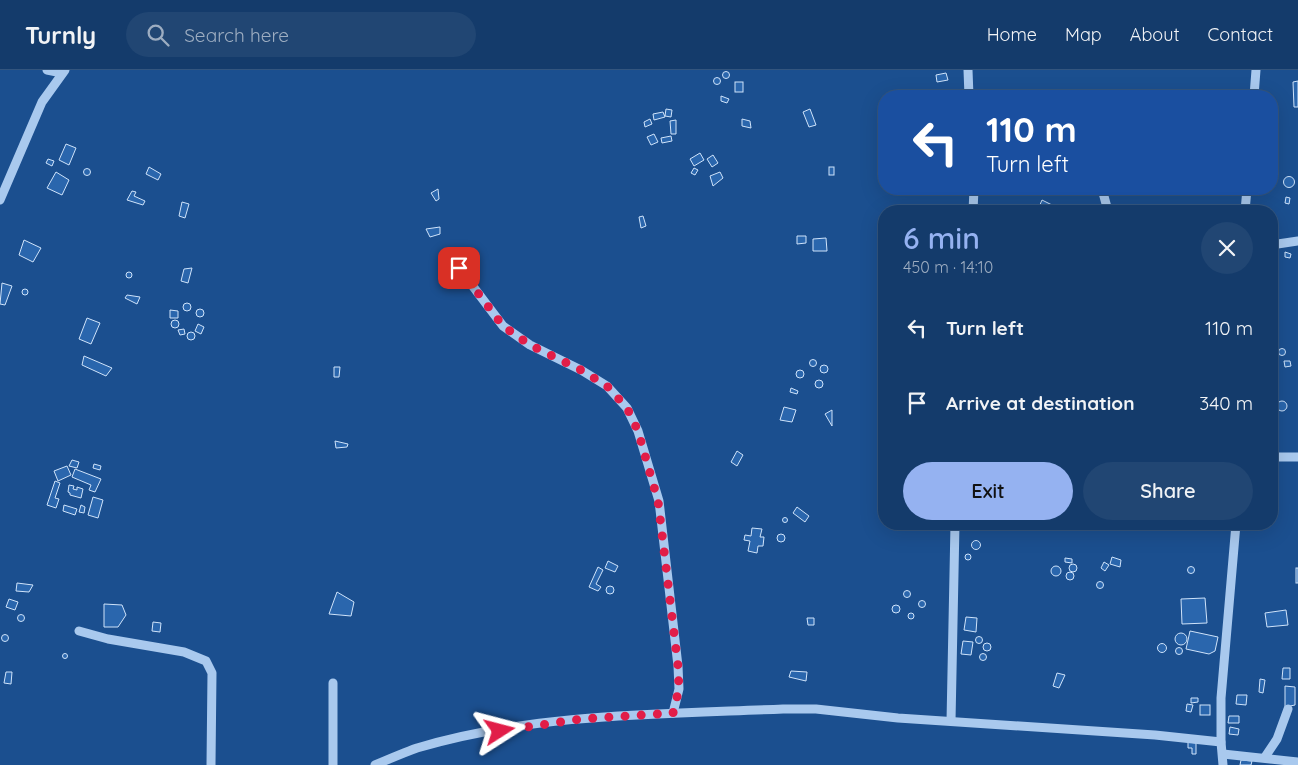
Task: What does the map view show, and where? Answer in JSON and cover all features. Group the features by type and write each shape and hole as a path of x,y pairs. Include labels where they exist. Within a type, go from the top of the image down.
{"street":[{"path":"0,200 42,102 64,72 47,70"},
{"path":"968,70 969,90"},
{"path":"1254,90 1256,70"},
{"path":"1278,244 1298,241"},
{"path":"459,268 503,326 530,345 581,370 607,386 627,408 638,431 658,501 678,666 679,689 673,713"},
{"path":"1278,457 1298,457"},
{"path":"951,721 955,530"},
{"path":"1223,765 1221,742 1225,647 1235,530"},
{"path":"79,631 108,639 184,652 206,661 212,673 211,765"},
{"path":"333,683 333,765"},
{"path":"1265,758 1277,739 1288,709"},
{"path":"375,765 417,748 518,728 581,719 673,713 816,710 1018,728 1155,735 1221,742"},
{"path":"1223,754 1298,762"}],"building":[{"path":"726,72 729,75 726,78 723,75"},
{"path":"946,73 948,80 937,82 936,75"},
{"path":"717,78 720,81 717,84 714,81"},
{"path":"1298,81 1298,107 1294,107 1293,82"},
{"path":"735,82 743,82 743,92 735,92"},
{"path":"721,96 729,99 727,103 721,101"},
{"path":"666,109 672,110 671,117 665,116"},
{"path":"810,109 816,125 809,127 803,112"},
{"path":"663,112 665,117 654,120 653,114"},
{"path":"650,119 652,124 645,127 644,122"},
{"path":"742,119 750,121 751,128 742,126"},
{"path":"676,120 676,134 671,134 670,121"},
{"path":"654,134 658,142 651,145 647,137"},
{"path":"671,136 672,141 662,143 661,138"},
{"path":"66,144 76,148 69,165 59,160"},
{"path":"700,153 704,160 694,166 690,159"},
{"path":"713,155 718,163 712,167 707,159"},
{"path":"48,159 54,161 52,166 46,163"},
{"path":"149,167 161,174 158,180 146,174"},
{"path":"829,167 834,167 834,175 829,175"},
{"path":"87,168 91,172 87,176 83,172"},
{"path":"694,168 698,170 695,175 691,173"},
{"path":"56,172 69,180 62,195 47,188"},
{"path":"720,172 723,178 713,186 710,176"},
{"path":"1287,177 1291,177 1294,182 1293,186 1287,187 1284,184 1284,180"},
{"path":"438,189 439,199 436,201 431,193"},
{"path":"132,191 136,192 134,196 145,201 143,205 127,200"},
{"path":"1286,197 1290,198 1289,204 1285,203"},
{"path":"1042,200 1052,205 1040,205"},
{"path":"182,202 189,204 185,218 179,216"},
{"path":"643,216 646,226 641,228 639,217"},
{"path":"440,227 440,234 430,237 426,229"},
{"path":"797,236 806,236 806,243 797,244"},
{"path":"826,238 827,251 813,251 813,239"},
{"path":"24,240 41,248 33,262 19,255"},
{"path":"454,250 459,258 452,261 448,254"},
{"path":"1285,252 1291,254 1290,258 1285,257"},
{"path":"192,268 188,283 181,281 184,269"},
{"path":"129,272 132,275 129,278 126,275"},
{"path":"2,283 12,286 5,305 0,304"},
{"path":"25,289 28,292 25,295 22,292"},
{"path":"127,295 140,297 137,304 125,298"},
{"path":"187,303 191,307 187,311 183,307"},
{"path":"200,309 204,313 200,317 196,313"},
{"path":"170,310 178,311 178,318 170,318"},
{"path":"87,318 100,323 91,344 79,339"},
{"path":"175,320 179,324 175,328 171,324"},
{"path":"198,324 204,327 201,334 195,331"},
{"path":"184,329 185,334 180,335 178,330"},
{"path":"191,332 195,336 191,340 187,336"},
{"path":"1282,349 1285,352 1282,355 1279,352"},
{"path":"84,356 112,368 106,376 82,365"},
{"path":"813,360 816,363 813,366 810,363"},
{"path":"1284,361 1290,361 1291,366 1285,367"},
{"path":"824,365 828,369 824,373 820,369"},
{"path":"334,367 340,367 339,377 334,377"},
{"path":"800,370 804,374 800,378 796,374"},
{"path":"819,380 823,384 819,388 815,384"},
{"path":"791,388 798,391 797,394 790,392"},
{"path":"1284,401 1287,404 1286,410 1278,410 1278,402"},
{"path":"784,407 796,410 792,422 780,420"},
{"path":"832,410 832,426 825,414"},
{"path":"335,441 348,444 347,447 336,448"},
{"path":"737,451 743,455 737,466 731,462"},
{"path":"72,460 79,462 77,468 69,466"},
{"path":"94,464 101,466 100,470 93,468"},
{"path":"67,466 71,475 58,481 54,471"},
{"path":"75,469 101,479 95,492 89,490 91,485 72,477"},
{"path":"55,481 60,483 55,498 59,499 56,508 47,505"},
{"path":"69,485 74,486 73,489 77,490 77,487 83,489 81,498 70,495 68,492"},
{"path":"93,497 103,500 98,518 88,515"},
{"path":"64,505 77,509 75,515 63,511"},
{"path":"81,505 85,507 84,513 79,512"},
{"path":"797,507 809,516 805,522 793,513"},
{"path":"785,517 788,520 785,523 782,520"},
{"path":"752,528 762,529 760,537 764,537 763,546 758,546 757,553 748,551 750,541 744,540 745,535 751,536"},
{"path":"781,534 785,538 781,542 777,538"},
{"path":"976,541 980,545 976,549 972,545"},
{"path":"968,554 971,557 968,560 965,557"},
{"path":"1112,557 1121,560 1120,567 1110,564"},
{"path":"1065,558 1072,559 1072,563 1065,562"},
{"path":"608,561 618,566 615,572 605,568"},
{"path":"1104,562 1109,565 1105,571 1101,568"},
{"path":"1073,564 1077,568 1073,572 1069,568"},
{"path":"1054,566 1058,566 1061,571 1060,575 1054,576 1051,573 1051,569"},
{"path":"598,567 603,570 596,584 601,587 598,591 589,587"},
{"path":"1191,567 1194,570 1191,573 1188,570"},
{"path":"1296,568 1298,568 1298,583 1296,583"},
{"path":"1070,572 1074,576 1070,580 1066,576"},
{"path":"1100,582 1103,585 1100,588 1097,585"},
{"path":"17,583 33,585 29,592 16,591"},
{"path":"610,586 614,590 610,594 606,590"},
{"path":"907,591 910,594 907,597 904,594"},
{"path":"337,592 354,602 351,616 329,614"},
{"path":"1205,598 1207,623 1182,624 1181,599"},
{"path":"9,599 18,602 15,610 6,607"},
{"path":"922,601 925,604 922,607 919,604"},
{"path":"104,604 122,605 126,615 118,627 104,627"},
{"path":"896,605 900,609 896,613 892,609"},
{"path":"1286,610 1288,625 1267,627 1265,613"},
{"path":"911,613 914,616 911,619 908,616"},
{"path":"21,614 25,618 21,622 17,618"},
{"path":"966,617 977,618 976,632 964,630"},
{"path":"807,618 814,618 814,625 808,625"},
{"path":"153,622 161,623 160,632 152,631"},
{"path":"1190,631 1218,637 1215,651 1209,654 1186,649"},
{"path":"1181,633 1187,639 1181,645 1175,639"},
{"path":"5,634 9,638 5,642 1,638"},
{"path":"979,637 982,640 979,643 976,640"},
{"path":"963,641 973,642 971,655 961,654"},
{"path":"987,643 991,647 987,651 983,647"},
{"path":"1162,643 1167,648 1162,653 1157,648"},
{"path":"1179,647 1183,651 1179,655 1175,651"},
{"path":"65,653 68,656 65,659 62,656"},
{"path":"983,653 987,657 983,661 979,657"},
{"path":"1283,668 1290,668 1290,679 1282,679"},
{"path":"791,671 807,672 806,681 789,677"},
{"path":"6,672 12,672 11,684 4,683"},
{"path":"1057,673 1065,675 1059,688 1053,686"},
{"path":"1260,679 1265,680 1263,693 1259,692"},
{"path":"1285,686 1295,687 1295,705 1285,707"},
{"path":"1237,695 1247,695 1246,705 1236,704"},
{"path":"1191,698 1198,698 1198,702 1191,703"},
{"path":"1187,704 1193,705 1191,712 1186,711"},
{"path":"1200,705 1210,705 1210,715 1200,715"},
{"path":"1229,716 1239,716 1239,723 1228,723"},
{"path":"1230,727 1239,729 1238,735 1229,734"},
{"path":"1188,742 1196,743 1196,754 1192,754 1192,748 1188,748"},
{"path":"1241,760 1252,761 1251,765 1240,765"}],"route":[{"path":"459,268 503,326 530,345 581,370 607,386 627,408 638,431 658,501 670,585 674,644 678,666 679,689 673,713 581,719 500,731"}]}
